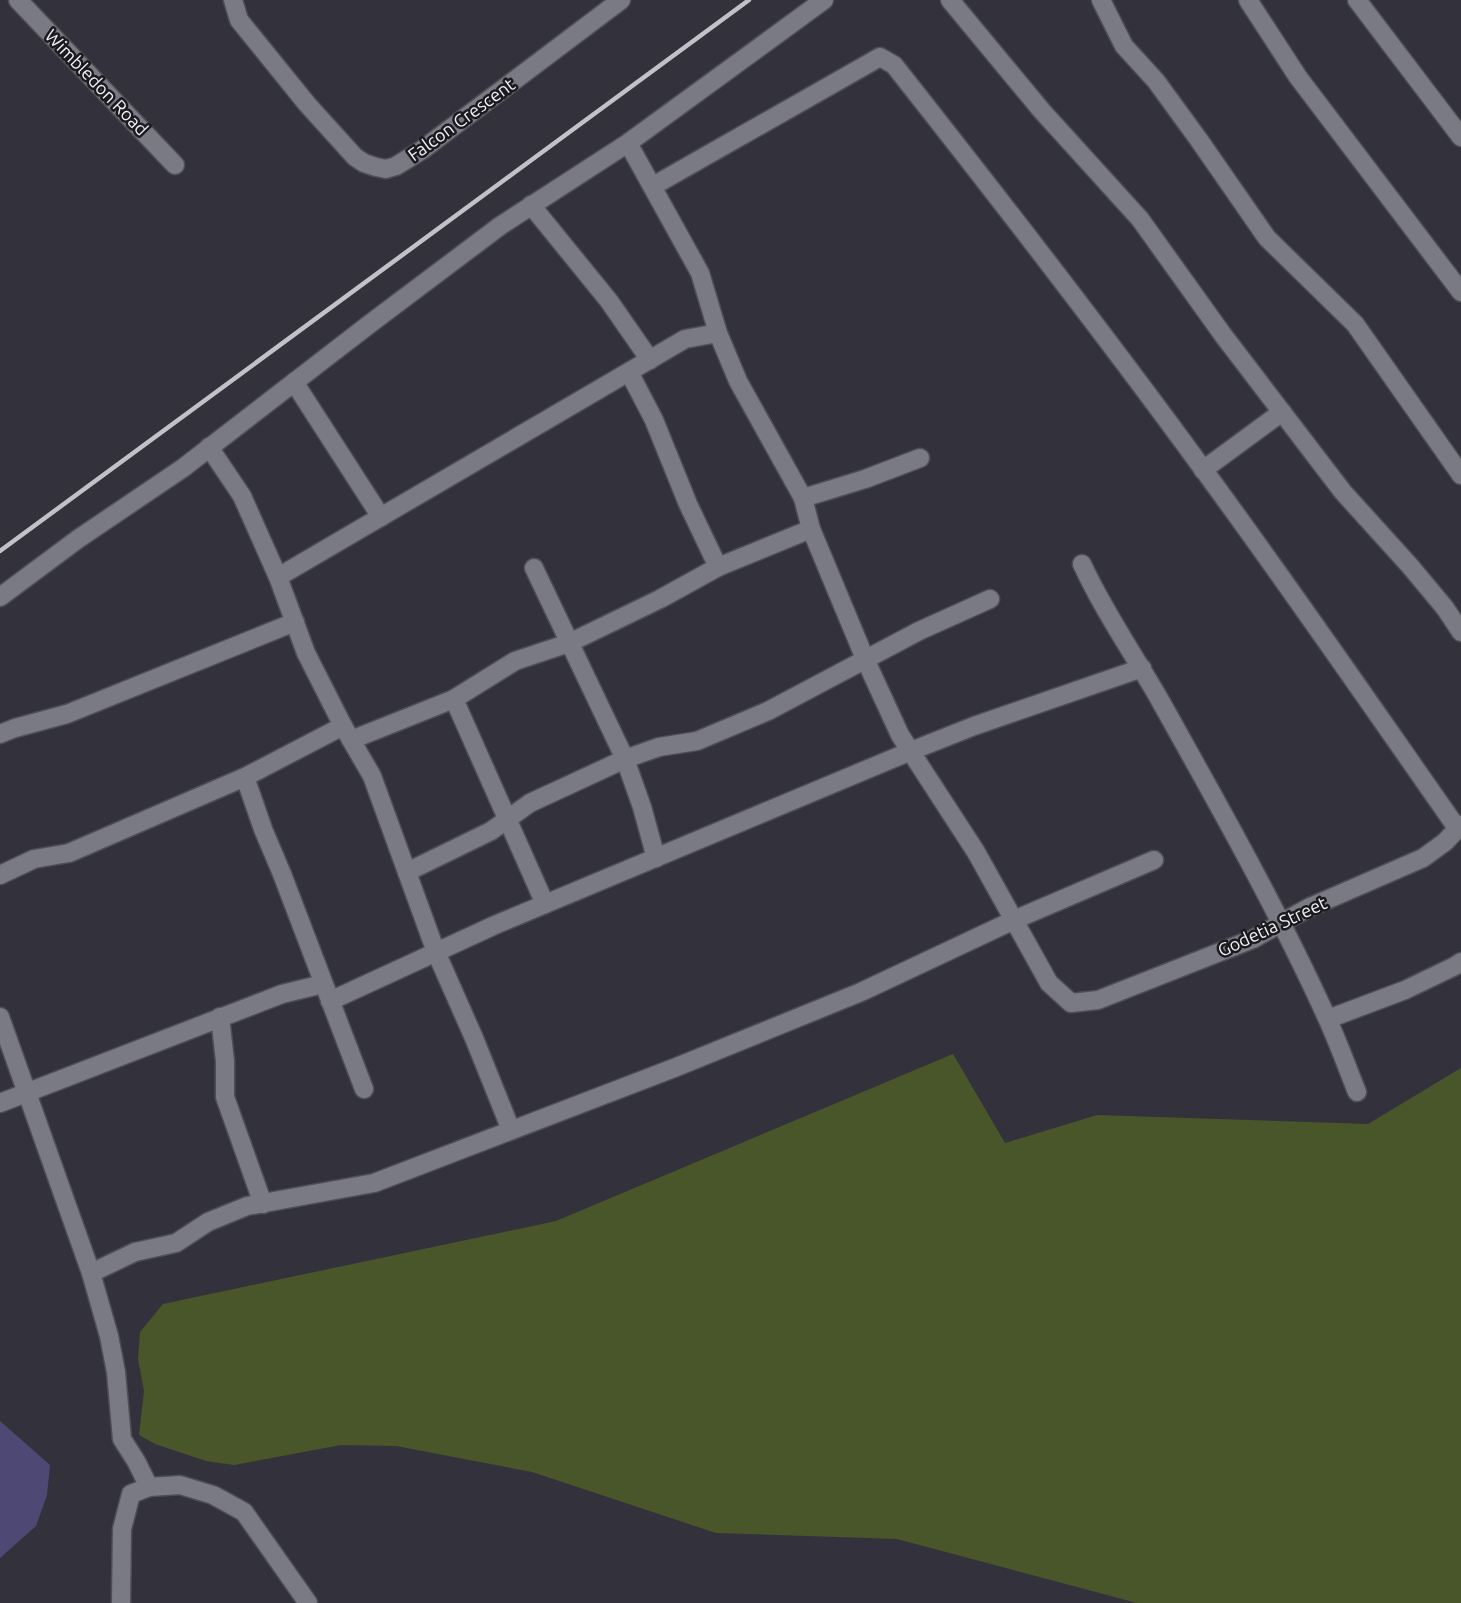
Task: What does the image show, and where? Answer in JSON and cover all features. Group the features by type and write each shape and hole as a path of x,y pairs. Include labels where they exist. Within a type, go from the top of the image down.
{"street":[{"name":"Wimbledon Road","path":"18,0 175,165"},
{"name":"Falcon Crescent","path":"233,0 239,20 340,143 355,158 386,169 422,150 621,0"},
{"path":"0,597 78,539 183,468 489,234 628,143 824,0"},
{"path":"950,0 1042,111 1140,219 1223,335 1343,492 1428,587 1461,632"},
{"path":"1101,0 1124,46 1156,81 1267,238 1355,324 1461,475"},
{"path":"1248,0 1306,88 1461,292"},
{"path":"1357,0 1461,137"},
{"path":"653,187 880,57 894,65 1003,202 1203,470 1459,827"},
{"path":"628,143 700,273 718,333 738,381 803,498 811,529 900,735 976,852 1014,920"},
{"path":"531,205 609,301 650,360"},
{"path":"278,577 685,339 718,333"},
{"path":"629,372 654,420 688,504 718,567"},
{"path":"295,382 381,517"},
{"path":"1203,470 1282,412"},
{"path":"209,447 242,496 278,577 306,653 372,776 436,952 511,1130"},
{"path":"803,498 920,458"},
{"path":"0,875 34,859 69,853 347,733 454,699 515,661 569,643 718,567 811,529"},
{"path":"1082,564 1096,594 1142,668 1281,924 1328,1019 1357,1092"},
{"path":"534,568 625,758 656,858"},
{"path":"408,872 491,831 530,803 625,758 659,747 697,741 768,711 919,631 990,599"},
{"path":"0,734 67,714 295,622"},
{"path":"330,1001 495,925 911,751 974,726 1142,668"},
{"path":"454,699 545,904"},
{"path":"245,777 364,1089"},
{"name":"Godetia Street","path":"1014,920 1049,983 1071,1003 1098,1000 1253,939 1308,908 1423,858 1445,842 1459,827"},
{"path":"92,1273 135,1252 176,1243 208,1222 247,1206 374,1183 674,1068 861,992 1014,920 1154,860"},
{"path":"1328,1019 1405,990 1461,962"},
{"path":"0,1103 282,994 323,984"},
{"path":"0,1017 92,1273 116,1372 122,1439 149,1488"},
{"path":"220,1017 225,1061 225,1097 263,1204"},
{"path":"121,1603 122,1529 131,1494 149,1488 180,1485 213,1495 244,1512 308,1603"}],"green space":[{"path":"953,1054 1005,1143 1097,1115 1368,1124 1461,1068 1461,1603 1137,1603 897,1539 716,1533 532,1472 396,1446 341,1445 234,1465 206,1461 155,1444 139,1435 144,1391 138,1359 140,1332 163,1304 556,1221"}],"shaded area":[{"path":"0,1421 50,1465 47,1495 36,1526 0,1558"}],"railway":[{"path":"0,551 749,0"}]}
